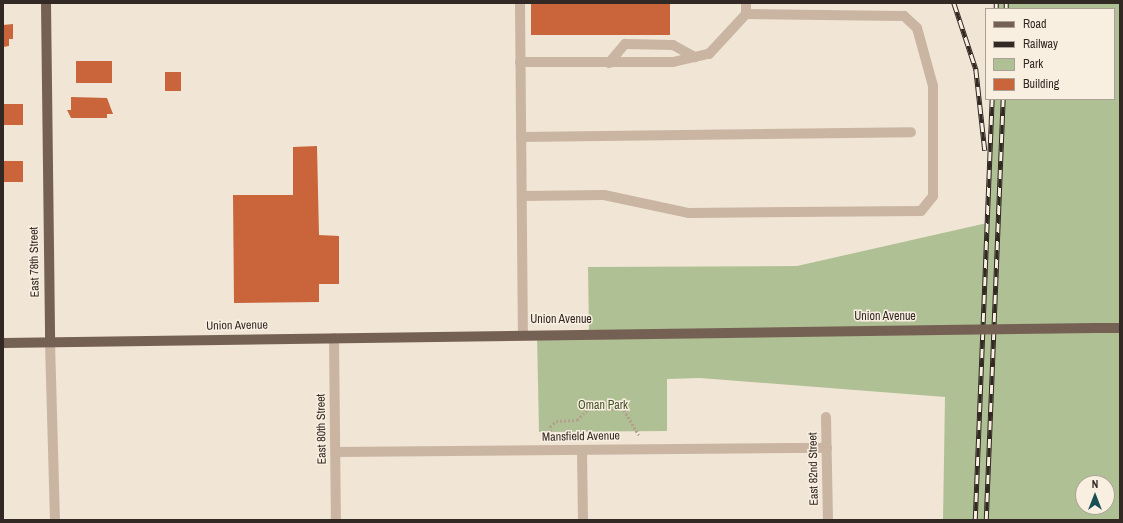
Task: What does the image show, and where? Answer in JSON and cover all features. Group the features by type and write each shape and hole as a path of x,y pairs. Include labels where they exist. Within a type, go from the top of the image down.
{"main road":[{"name":"East 78th Street","path":"46,3 50,342"},
{"name":"Union Avenue","path":"3,343 523,334 1120,328"}],"street":[{"path":"520,3 523,334"},
{"path":"520,62 673,62 709,54 746,14 746,3"},
{"path":"522,196 604,195 689,213 921,211 933,196 933,86 917,28 904,16 746,14"},
{"path":"609,63 625,44 673,45 695,57"},
{"path":"521,137 911,132"},
{"name":"East 80th Street","path":"334,338 336,520"},
{"name":"East 78th Street","path":"50,342 55,520"},
{"name":"East 82nd Street","path":"826,417 828,520"},
{"name":"Mansfield Avenue","path":"336,452 826,448"},
{"path":"582,450 583,520"}],"path":[{"path":"550,436 550,427 556,421 577,420 587,410 624,410 640,436"}],"green space":[{"name":"Oman Park","path":"996,3 1120,3 1120,520 943,520 945,397 700,378 667,379 667,431 539,432 537,334 589,333 588,267 797,266 987,223 992,100 1115,100 1115,8 996,8"}],"building":[{"path":"531,3 670,3 670,35 531,35"},
{"path":"13,24 13,39 9,39 9,46 3,47 3,25"},
{"path":"76,61 112,61 112,83 76,83"},
{"path":"165,72 181,72 181,91 165,91"},
{"path":"71,97 107,98 113,114 107,114 107,118 71,118 67,110 71,110"},
{"path":"3,104 23,104 23,125 3,125"},
{"path":"317,146 319,235 339,236 339,284 319,284 319,302 234,303 233,195 293,195 293,147"},
{"path":"3,161 23,161 23,182 3,182"}],"railway":[{"path":"954,3 976,69 985,151"},
{"path":"996,3 996,8"},
{"path":"1006,3 1006,8"},
{"path":"975,520 992,100"},
{"path":"986,520 1003,100"}]}
